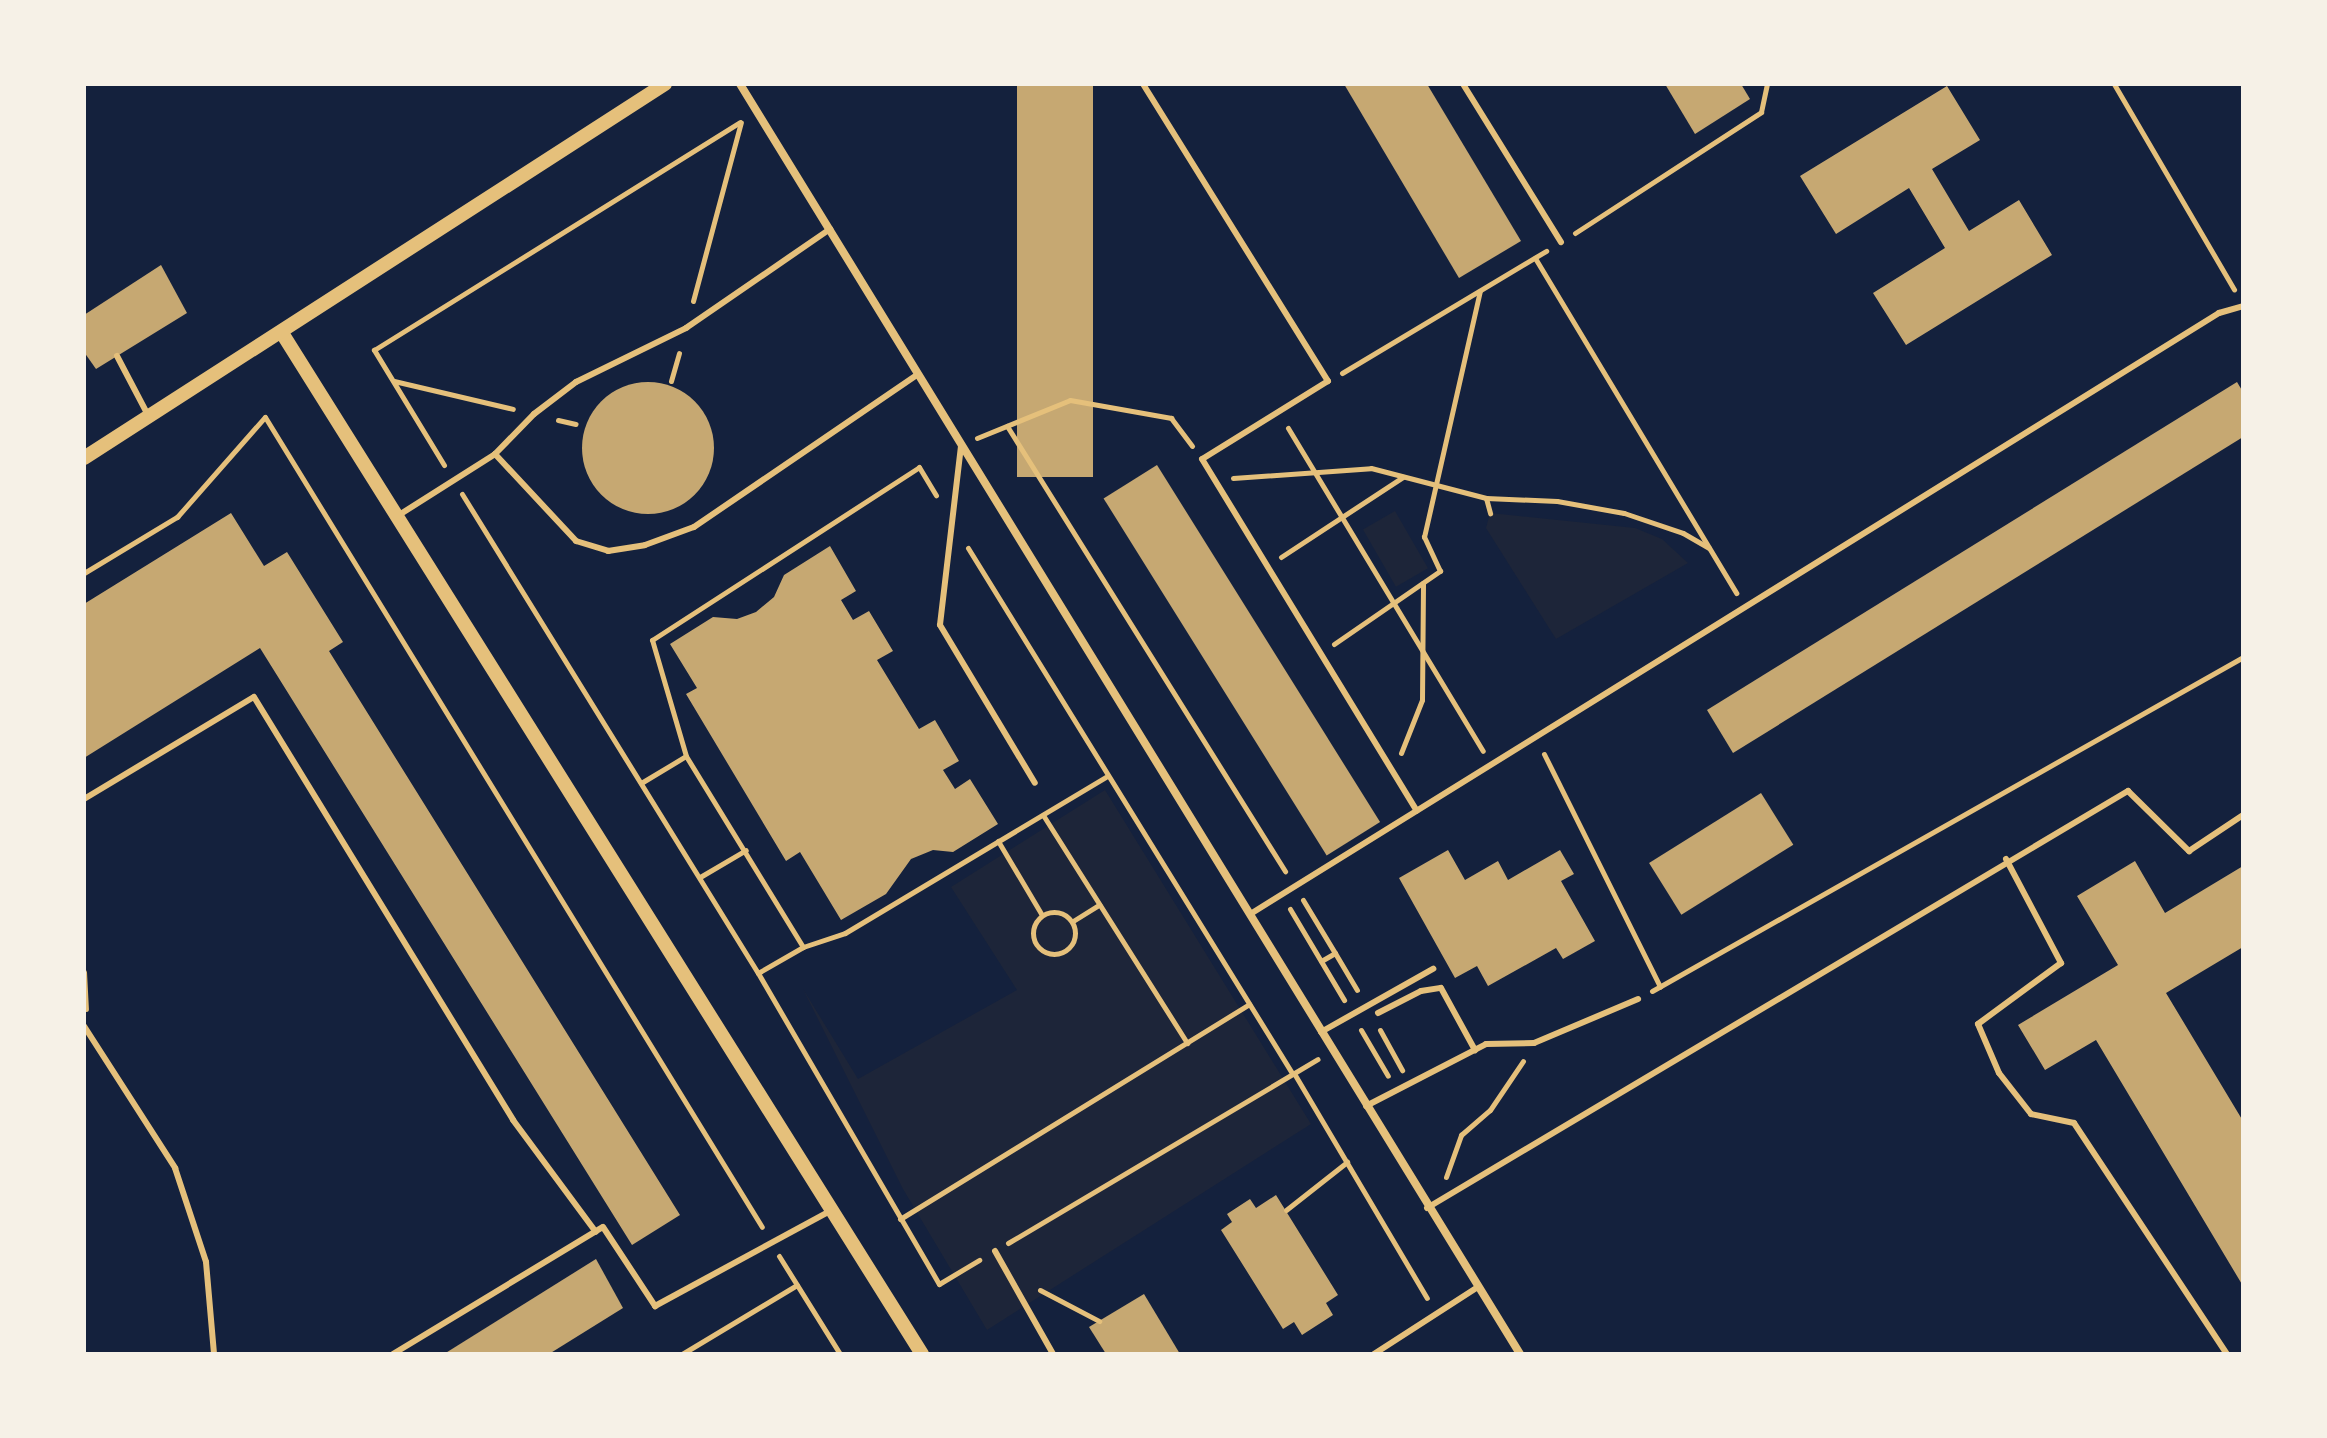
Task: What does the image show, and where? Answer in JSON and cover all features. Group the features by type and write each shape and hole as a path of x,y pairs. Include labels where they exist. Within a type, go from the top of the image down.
{"street":[{"path":"84,458 665,84"},
{"path":"740,84 1252,913 1427,1208 1520,1354"},
{"path":"282,333 922,1354"}],"lane":[{"path":"1143,84 1328,381 1202,459 1417,811"},
{"path":"1463,84 1561,242"},
{"path":"397,516 495,454 534,414 596,369 686,328 830,229"},
{"path":"1252,913 2219,313 2243,305"},
{"path":"117,356 149,417"},
{"path":"495,454 576,541 608,551 645,545 694,527 918,374"},
{"path":"961,445 954,526 940,625 1035,783"},
{"path":"84,799 254,697 513,1120 596,1232"},
{"path":"1427,1208 2006,859 2128,791 2189,851 2243,815"},
{"path":"2006,859 2061,963 1978,1024 1999,1073 2031,1114 2074,1123 2227,1354"},
{"path":"1321,1032 1433,969"},
{"path":"1378,1013 1421,991 1441,988 1475,1050"},
{"path":"1366,1106 1486,1044 1534,1043 1638,999"},
{"path":"85,1026 175,1168 206,1262 214,1354"},
{"path":"393,1354 603,1227 655,1306 833,1209"},
{"path":"995,1251 1053,1354"},
{"path":"1374,1354 1478,1287"}],"path":[{"path":"2114,84 2243,305"},
{"path":"671,381 742,121 374,350 700,877 939,1284 1332,1050"},
{"path":"1535,258 1745,608"},
{"path":"1320,654 1440,571 1424,537 1480,291"},
{"path":"393,381 576,424"},
{"path":"961,445 1070,400 1171,418 1202,459 1230,478 1371,468 1486,498 1557,501 1624,513 1683,533 1709,548"},
{"path":"1278,412 1492,766"},
{"path":"84,573 177,517 265,417 840,1354"},
{"path":"1007,426 1335,953 1321,961"},
{"path":"803,947 686,756 652,640 919,467 1106,777 1347,1162 1436,1313"},
{"path":"1267,566 1404,477"},
{"path":"1486,498 1490,513"},
{"path":"1390,767 1408,744 1422,700 1423,582"},
{"path":"1638,999 2243,657"},
{"path":"1536,739 1660,987"},
{"path":"641,783 686,756"},
{"path":"758,973 803,947 845,933 1106,777"},
{"path":"1043,815 1187,1043"},
{"path":"998,841 1042,915"},
{"path":"700,877 746,850"},
{"path":"1282,894 1396,1090"},
{"path":"1073,921 1100,905"},
{"path":"1059,911 1073,921 1076,938 1066,951 1050,954 1036,945 1033,929 1042,915 1059,911"},
{"path":"84,972 85,1026"},
{"path":"900,1219 1249,1004"},
{"path":"1446,1196 1447,1169 1461,1135 1490,1110 1534,1043"},
{"path":"1286,1210 1347,1162"},
{"path":"1007,1273 1099,1321"},
{"path":"682,1354 797,1285"}],"shaded area":[{"path":"1395,511 1428,568 1396,587 1363,530"},
{"path":"1490,513 1635,528 1662,539 1688,563 1556,639 1486,528"},
{"path":"1105,790 1311,1124 987,1330 903,1189 803,989 858,1079 1017,990 951,887"}],"building":[{"path":"1017,84 1093,84 1093,477 1017,477"},
{"path":"1344,84 1427,84 1521,241 1459,278"},
{"path":"1665,84 1741,84 1750,99 1695,134"},
{"path":"1947,86 1980,140 1932,169 1969,231 2019,200 2052,255 1906,345 1873,293 1945,248 1909,188 1836,234 1800,176"},
{"path":"161,265 187,313 96,369 84,352 84,315"},
{"path":"648,382 673,387 695,401 709,423 714,448 709,473 695,495 673,509 648,514 623,509 601,495 587,473 582,448 587,423 601,401 623,387"},
{"path":"2237,382 2243,392 2243,437 1733,753 1707,710"},
{"path":"1157,465 1380,822 1327,855 1104,498"},
{"path":"231,513 264,566 287,552 343,642 329,651 680,1215 632,1245 260,648 84,758 84,604"},
{"path":"830,546 856,591 841,600 853,620 869,611 893,651 877,660 919,729 935,720 959,761 943,770 955,789 970,779 998,824 953,852 933,850 911,859 886,894 841,920 800,852 786,861 686,694 697,688 670,644 713,617 737,619 756,612 774,597 784,575"},
{"path":"1761,793 1793,845 1681,915 1649,863"},
{"path":"1448,850 1465,880 1498,861 1508,880 1560,850 1574,874 1561,881 1595,941 1563,959 1556,948 1488,986 1477,966 1455,978 1399,878"},
{"path":"2135,861 2165,913 2243,866 2243,947 2166,993 2243,1121 2243,1286 2096,1040 2045,1070 2018,1025 2118,965 2077,896"},
{"path":"1276,1195 1338,1295 1326,1303 1333,1315 1302,1335 1294,1322 1283,1329 1221,1230 1232,1222 1227,1214 1250,1199 1256,1208"},
{"path":"596,1259 623,1308 549,1354 444,1354"},
{"path":"1144,1294 1180,1354 1106,1354 1089,1327"}]}
